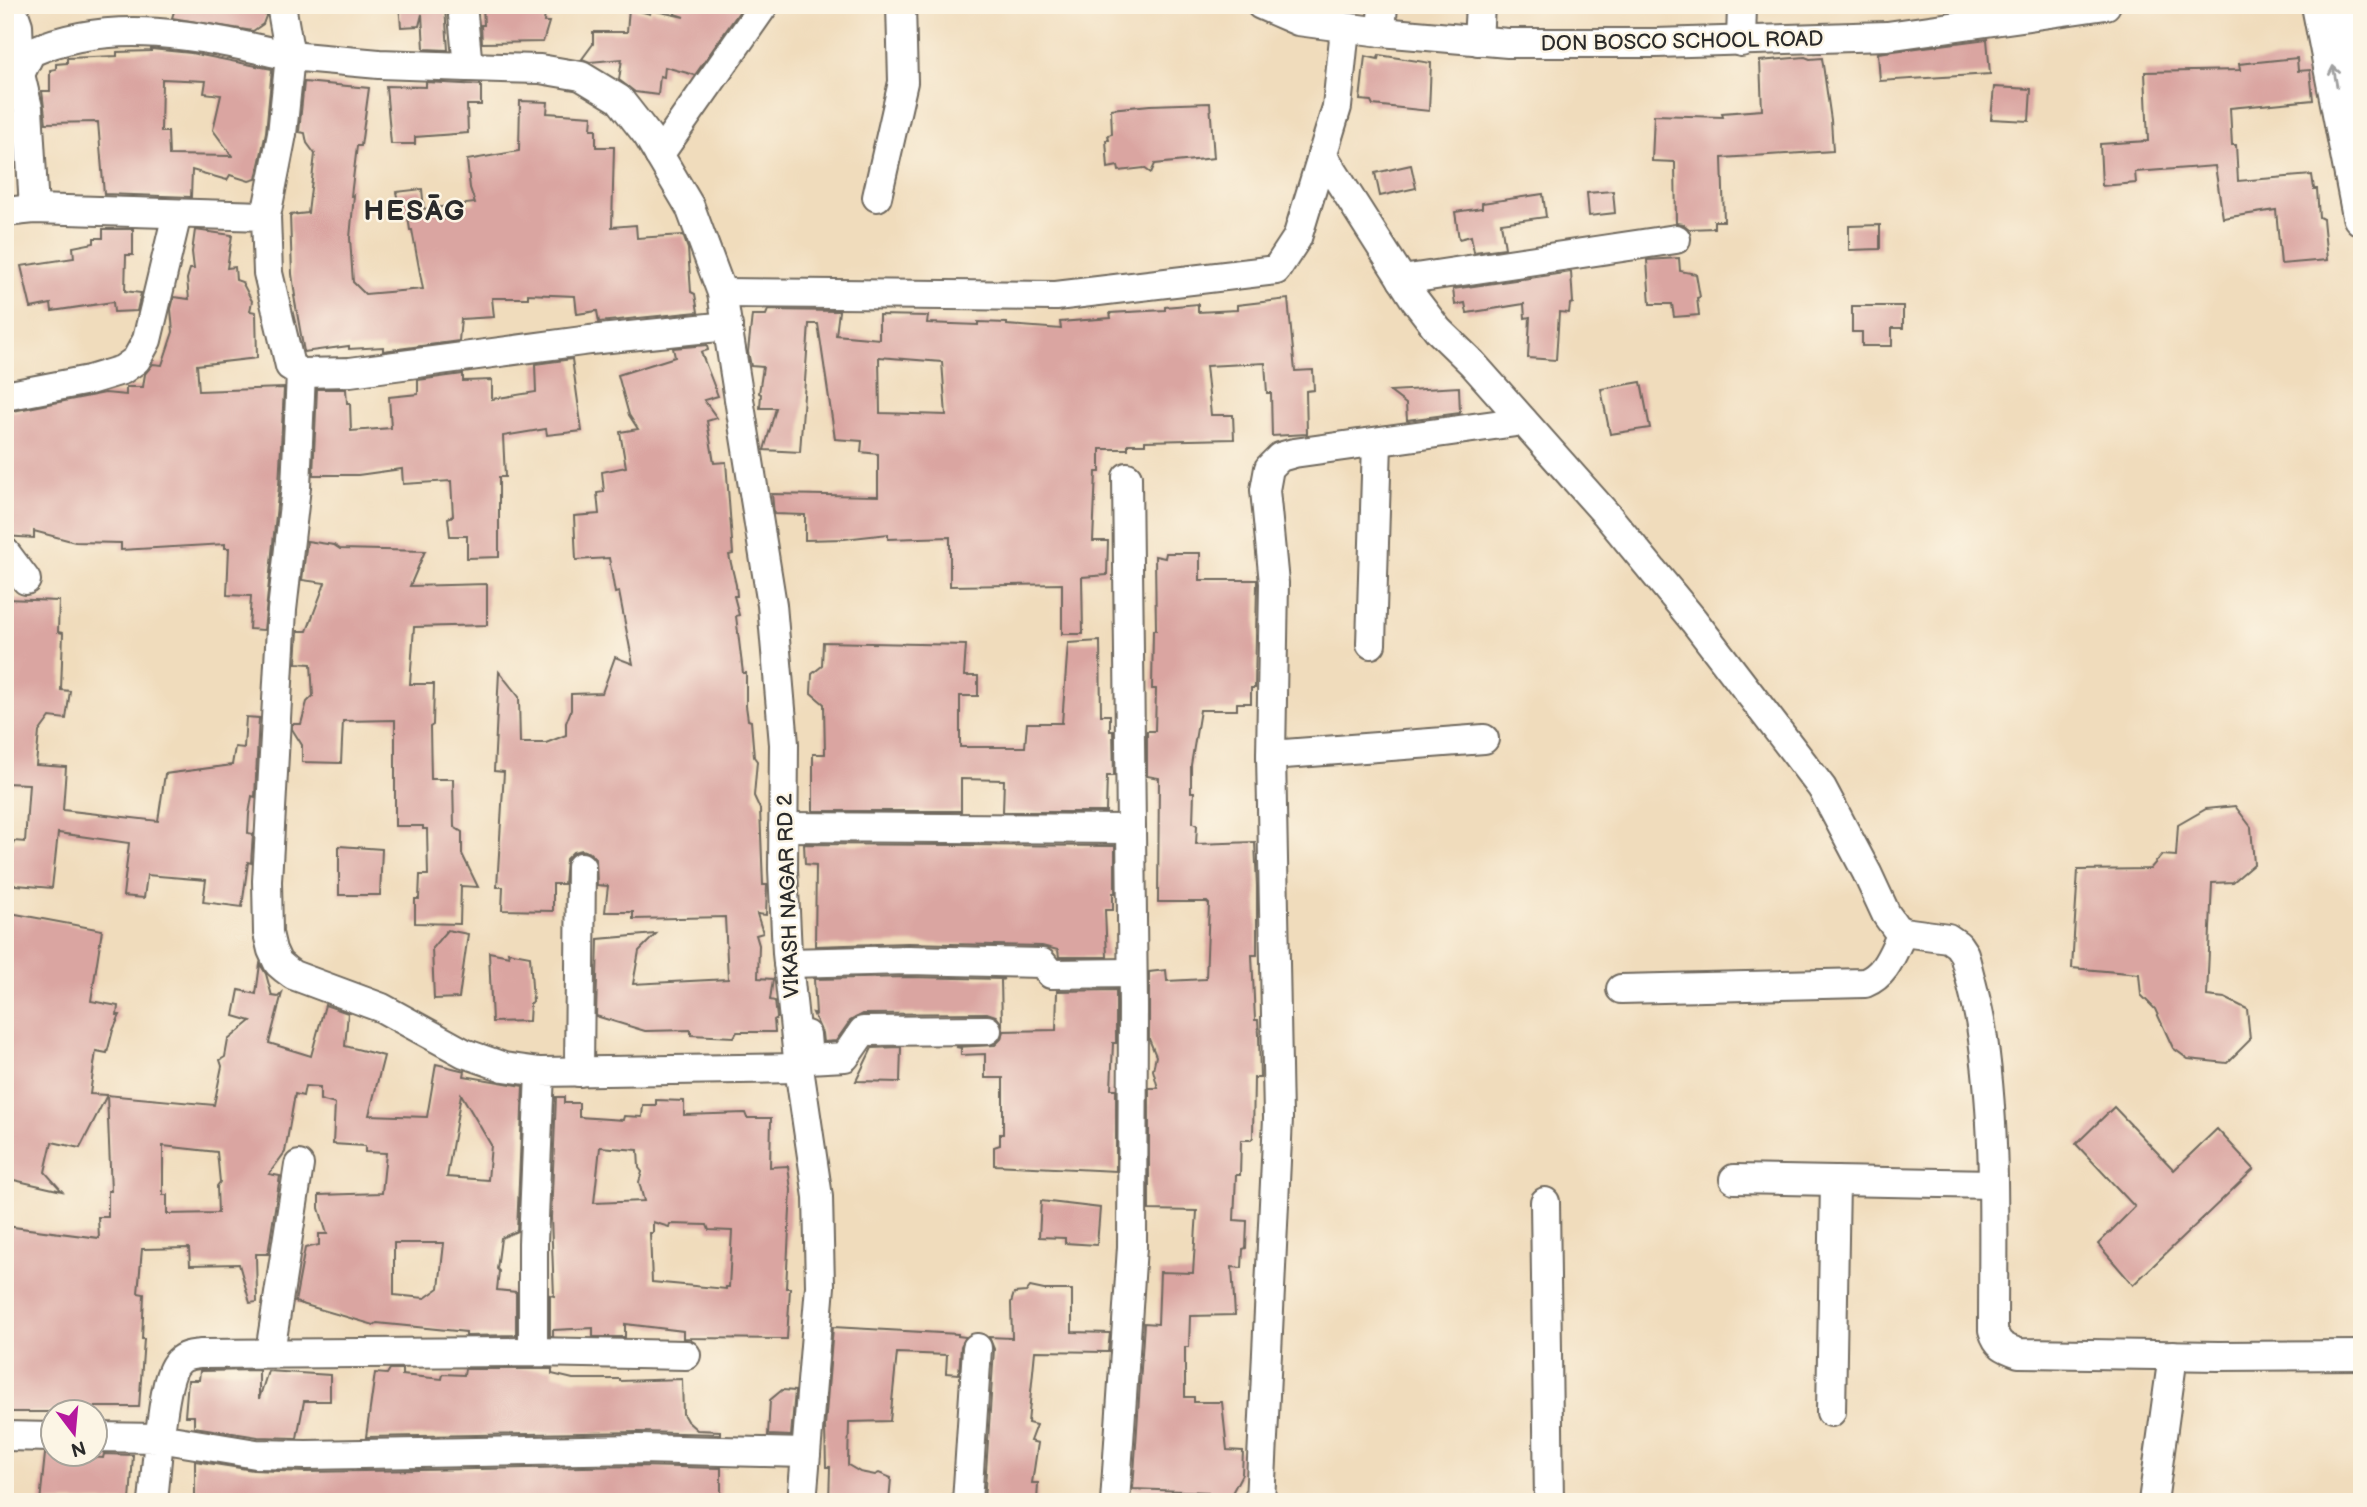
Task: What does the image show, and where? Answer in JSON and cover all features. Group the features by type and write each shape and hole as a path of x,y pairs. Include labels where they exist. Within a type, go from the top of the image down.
{"main road":[{"path":"2321,5 2362,215"},
{"path":"2352,5 2362,65"}],"street":[{"path":"11,5 18,25 13,80 28,108 34,209"},
{"path":"281,5 290,56 282,134 266,216 268,272 290,366 301,373 350,372 590,340 728,326"},
{"path":"462,5 468,67"},
{"path":"659,155 764,5"},
{"path":"877,197 903,82 901,5"},
{"name":"DON BOSCO SCHOOL ROAD","path":"1261,5 1298,21 1345,28 1382,19 1478,41 1522,43 1741,42 1886,36 2106,5"},
{"path":"1478,41 1480,5"},
{"path":"1741,42 1742,5"},
{"path":"722,293 1056,296 1276,270 1297,238 1337,107 1345,28"},
{"name":"VIKASH NAGAR RD 2","path":"13,80 31,52 48,44 104,33 158,31 212,38 290,56 379,64 540,69 581,76 620,99 648,136 690,207 722,293 772,605 784,744 783,827 788,963 795,1037 818,1197 820,1286 802,1502"},
{"path":"1322,154 1402,280 1438,330 1472,363 1606,515 1694,621 1822,788 1867,873 1885,914 1896,928 1903,932 1948,939 1958,945 1964,954 1981,1025 1988,1084 1993,1184 1993,1329 1996,1342 2005,1349 2019,1353 2362,1355"},
{"path":"5,212 34,209 266,216"},
{"path":"5,396 89,380 122,370 136,360 147,340 177,214"},
{"path":"1402,280 1676,239"},
{"path":"301,373 296,487 282,610 267,881 266,910 272,950 278,963 293,975 382,1007 464,1053 504,1067 540,1072 799,1068"},
{"path":"1260,1502 1278,1118 1271,755 1274,583 1265,490 1269,468 1280,457 1294,453 1523,421"},
{"path":"1371,644 1377,442"},
{"path":"1115,1502 1132,1247 1128,477"},
{"path":"5,552 26,580"},
{"path":"1271,755 1484,739"},
{"path":"783,827 1131,829"},
{"path":"579,1072 581,867"},
{"path":"1621,989 1865,984 1884,972 1903,932"},
{"path":"788,963 908,960 1042,963 1051,974 1132,973"},
{"path":"795,1037 806,1035 808,1059 845,1057 863,1031 987,1030"},
{"path":"533,1352 533,1243 540,1072"},
{"path":"270,1352 299,1166"},
{"path":"1734,1179 1993,1184"},
{"path":"1831,1412 1835,1181"},
{"path":"1545,1202 1549,1502"},
{"path":"967,1502 977,1348"},
{"path":"153,1502 159,1438 172,1372 178,1361 187,1356 270,1352 686,1355"},
{"path":"2153,1502 2173,1355"},
{"path":"5,1436 38,1437"},
{"path":"108,1437 159,1438 256,1454 639,1448 806,1453"}],"building":[{"path":"176,5 265,5 266,16 263,24 253,31 172,18"},
{"path":"399,5 425,5 423,10 445,8 448,50 424,49 422,14 419,26 401,27"},
{"path":"483,5 494,8 500,5 546,5 544,22 549,22 543,42 482,43"},
{"path":"676,5 744,5 695,75 665,67 664,77 660,76 658,95 635,92 619,80 622,59 590,62 582,59 593,44 593,32 627,32 629,8 650,14 651,10 684,17 675,14"},
{"path":"1987,39 1990,74 1880,81 1878,53"},
{"path":"117,52 191,53 272,69 266,132 256,179 249,181 230,175 227,180 192,170 191,197 104,194 98,122 46,123 42,91 50,91 50,70 56,69 56,64 67,63 67,58 117,56","holes":["162,79 206,81 204,93 221,95 213,130 232,156 169,155 168,132 161,132"]},
{"path":"1379,55 1431,63 1429,111 1373,105 1371,101 1360,100 1365,56 1378,59"},
{"path":"1822,58 1833,151 1722,158 1724,221 1714,221 1714,228 1689,229 1676,223 1675,162 1652,161 1654,115 1723,117 1722,113 1762,110 1760,61"},
{"path":"2297,58 2298,71 2310,70 2313,100 2230,108 2232,145 2236,145 2238,181 2312,175 2314,189 2317,189 2319,217 2323,219 2327,260 2281,264 2276,210 2223,218 2215,166 2135,172 2136,183 2102,186 2100,144 2148,141 2145,72 2240,70 2239,64"},
{"path":"304,82 369,88 361,146 357,146 351,196 354,195 350,238 353,282 365,294 423,289 412,230 408,217 401,215 396,192 422,189 424,209 475,203 470,188 467,160 519,151 520,101 548,102 547,113 592,116 591,129 596,129 596,147 614,147 612,227 636,225 637,238 683,235 688,249 691,292 695,294 698,312 599,322 597,311 577,314 575,296 528,294 528,298 492,298 494,317 461,319 459,341 383,351 383,347 349,349 349,346 304,352 294,296 290,215 308,213 315,154 307,143 305,133 299,132"},
{"path":"426,82 481,85 481,105 467,105 468,133 415,137 415,144 391,144 386,86 426,87"},
{"path":"1994,87 2031,89 2029,121 1991,119"},
{"path":"1210,103 1214,158 1155,164 1151,173 1144,168 1119,171 1118,166 1108,168 1106,140 1109,140 1108,135 1112,134 1111,109"},
{"path":"1411,165 1416,188 1380,196 1375,173"},
{"path":"1613,191 1615,213 1589,216 1587,193"},
{"path":"1543,194 1546,217 1501,223 1505,248 1474,252 1471,236 1459,239 1455,212 1482,208 1482,203"},
{"path":"1880,225 1880,249 1849,250 1849,226"},
{"path":"103,229 133,229 133,255 126,255 125,291 141,293 137,311 114,312 113,302 52,311 51,304 31,308 21,266 74,258 73,247 94,243 94,238 103,238"},
{"path":"195,230 232,235 227,268 235,267 236,280 242,282 252,301 250,311 256,312 257,358 197,365 199,391 284,388 279,486 264,630 249,629 251,596 227,595 229,548 225,548 225,544 121,550 121,543 75,542 34,531 34,538 5,536 5,441 9,442 8,412 105,393 126,395 126,387 143,387 145,374 153,364 162,365 173,332 171,309 174,297 189,299 187,279 190,269 194,269 192,252"},
{"path":"1679,258 1680,271 1696,274 1700,297 1697,298 1699,315 1674,317 1672,304 1650,304 1647,260"},
{"path":"1571,272 1573,303 1570,304 1569,313 1559,312 1556,360 1528,358 1530,317 1525,318 1524,304 1467,313 1465,303 1455,305 1453,289"},
{"path":"1288,299 1295,371 1313,370 1314,390 1306,391 1307,434 1272,436 1271,393 1267,393 1265,363 1206,366 1211,415 1233,415 1234,439 1145,441 1145,444 1128,444 1128,449 1100,449 1100,472 1096,472 1093,541 1108,541 1107,575 1082,577 1083,634 1062,634 1062,584 950,586 950,537 888,539 888,534 805,540 805,515 774,514 772,494 878,496 878,454 861,452 862,441 835,439 818,324 809,324 800,452 764,450 776,408 760,408 763,367 751,366 748,352 752,315 766,315 768,310 839,311 836,335 879,339 879,315 928,316 927,323 1007,323 1061,329 1060,322 1111,318 1110,313 1165,310 1165,307 1198,304 1198,312 1237,310 1237,305","holes":["879,357 942,362 946,415 880,413"]},
{"path":"1852,306 1903,306 1903,328 1892,328 1892,346 1862,346 1862,332 1852,332"},
{"path":"707,345 708,350 701,352 718,396 704,400 717,418 707,421 714,463 726,462 733,554 729,555 736,585 737,596 734,596 739,615 736,616 743,673 746,673 746,706 748,720 751,721 754,757 757,761 754,796 760,809 763,885 767,885 766,915 757,914 763,933 756,935 759,945 758,978 773,979 770,1000 775,1001 777,1018 774,1020 775,1032 737,1032 734,1037 691,1035 691,1030 645,1031 596,1016 598,939 656,934 639,951 633,984 728,979 725,917 633,919 633,912 605,912 608,886 597,885 596,859 582,850 573,852 566,859 564,884 553,884 553,911 502,910 503,887 497,887 504,772 494,771 499,672 519,697 520,743 546,743 566,735 571,694 602,693 615,657 633,664 619,592 615,593 609,558 576,560 574,516 599,514 597,493 604,492 602,472 626,467 620,432 638,429 629,415 618,375 675,357 673,348"},
{"path":"572,359 582,431 547,435 546,429 503,436 505,477 499,477 499,557 467,558 467,536 450,536 448,518 453,516 451,481 403,484 402,469 358,475 313,475 317,389 346,389 347,403 350,403 351,431 391,428 389,397 418,394 418,380 463,374 463,381 492,380 492,399 536,392 535,364"},
{"path":"1641,382 1650,428 1610,434 1601,389"},
{"path":"1459,387 1460,413 1407,420 1406,404 1389,391"},
{"path":"307,541 334,545 340,549 425,551 410,586 487,584 487,625 414,627 410,684 434,684 433,725 430,727 431,779 453,779 454,827 462,832 462,854 478,887 461,886 460,924 415,923 415,899 419,899 420,875 428,875 427,829 423,829 423,826 395,826 395,720 343,721 341,763 302,762 302,745 292,729 292,724 301,724 307,702 313,696 311,664 296,663 298,631 307,631 325,583 302,580"},
{"path":"1166,553 1200,553 1200,580 1257,580 1255,688 1251,688 1251,703 1237,703 1237,710 1200,710 1191,765 1193,823 1197,825 1196,844 1255,842 1257,886 1257,955 1252,955 1260,1078 1254,1078 1253,1137 1251,1140 1241,1140 1234,1220 1247,1221 1246,1248 1243,1249 1242,1268 1232,1267 1235,1315 1190,1316 1189,1347 1185,1347 1185,1397 1194,1397 1194,1402 1222,1402 1227,1450 1243,1451 1242,1474 1232,1493 1215,1496 1208,1496 1208,1492 1133,1489 1144,1323 1158,1324 1160,1272 1193,1273 1197,1211 1149,1210 1149,1088 1158,1088 1153,1070 1156,1056 1149,1039 1149,972 1166,970 1167,981 1206,979 1209,904 1158,902 1159,778 1147,776 1147,731 1155,731 1156,689 1152,689 1153,630 1156,630 1155,556 1165,558"},
{"path":"5,599 59,601 58,632 63,633 61,690 70,691 66,719 50,717 39,732 36,765 66,767 63,810 158,821 165,774 232,765 235,747 244,748 246,717 259,718 255,797 252,796 249,814 248,833 253,834 251,863 248,862 242,907 203,902 206,880 147,875 144,898 123,896 129,843 58,833 52,888 5,884 5,849 12,849 14,841 25,842 29,784 5,783"},
{"path":"1100,641 1101,715 1110,715 1110,731 1113,731 1114,776 1107,776 1106,812 1003,812 1004,780 961,779 961,811 813,811 813,754 825,754 824,704 811,693 812,674 822,666 823,642 966,645 964,676 978,676 978,696 960,696 960,747 1025,747 1027,723 1062,723 1068,643"},
{"path":"2235,806 2251,827 2254,864 2233,882 2212,883 2207,996 2225,998 2247,1009 2250,1040 2227,1063 2188,1059 2173,1048 2155,1009 2141,995 2139,974 2072,968 2078,870 2150,869 2162,855 2176,856 2178,825 2206,809"},
{"path":"804,844 1115,846 1113,910 1105,910 1107,957 1059,957 1058,950 1042,946 908,943 815,946 816,865 805,864"},
{"path":"339,846 382,849 380,895 339,895"},
{"path":"5,912 102,930 91,1001 118,1006 117,1015 120,1015 107,1053 96,1051 90,1094 107,1095 80,1148 52,1142 45,1172 62,1191 5,1178"},
{"path":"447,930 468,934 459,998 434,999 432,948"},
{"path":"489,952 530,956 533,1002 530,1003 529,1021 492,1022"},
{"path":"260,964 266,974 272,996 278,997 282,993 269,1043 311,1056 325,1005 348,1013 345,1046 384,1056 369,1115 427,1117 436,1064 465,1071 464,1076 523,1086 517,1231 501,1238 497,1269 497,1290 516,1292 516,1335 466,1336 466,1332 377,1323 374,1325 295,1302 305,1248 319,1245 319,1234 327,1234 319,1208 319,1195 382,1193 386,1153 365,1152 365,1146 333,1144 335,1104 320,1100 320,1087 305,1086 303,1096 295,1094 285,1152 269,1174 280,1176 268,1254 256,1254 257,1302 250,1303 239,1264 190,1265 189,1248 142,1249 138,1293 144,1294 144,1339 139,1407 108,1407 108,1398 38,1398 38,1412 5,1412 5,1226 99,1238 98,1217 108,1217 108,1191 111,1191 107,1095 214,1105 222,1066 220,1060 225,1057 228,1040 251,1021 234,1016 239,990 256,994","holes":["461,1094 491,1145 488,1180 447,1177","163,1146 217,1152 220,1182 217,1186 218,1213 167,1214 167,1195 163,1195","394,1243 444,1243 439,1288 425,1298 394,1295"]},
{"path":"814,979 1004,979 1001,980 1002,1024 996,1016 987,1013 863,1014 850,1021 836,1041 823,1042 813,1013 816,1014"},
{"path":"1116,990 1116,1043 1113,1043 1111,1089 1116,1089 1116,1171 994,1165 994,1147 1000,1145 1000,1134 1003,1134 1003,1078 985,1078 985,1054 961,1055 961,1048 956,1047 995,1045 1001,1039 1003,1031 1056,1030 1057,991"},
{"path":"901,1047 900,1082 856,1081 872,1048"},
{"path":"556,1097 564,1097 564,1103 579,1103 579,1117 623,1120 624,1116 642,1117 643,1105 656,1105 656,1100 684,1101 684,1115 745,1113 747,1118 771,1118 770,1167 788,1166 791,1190 786,1288 790,1288 787,1339 683,1338 683,1331 625,1324 625,1337 593,1337 593,1328 553,1330 553,1336 550,1336 550,1295 554,1296 551,1217","holes":["600,1147 638,1150 639,1168 642,1172 639,1182 644,1201 594,1203","653,1222 669,1227 670,1224 707,1225 709,1230 732,1231 729,1287 726,1289 652,1282 650,1233 653,1233"]},
{"path":"2114,1107 2174,1170 2217,1129 2254,1169 2133,1285 2098,1244 2135,1207 2076,1144"},
{"path":"1041,1201 1100,1208 1097,1245 1065,1243 1065,1238 1039,1237"},
{"path":"1030,1287 1072,1290 1072,1332 1110,1333 1108,1352 1035,1351 1028,1423 1036,1425 1030,1441 1038,1443 1032,1483 1038,1483 1037,1502 984,1502 994,1349 989,1337 1012,1338 1011,1303 1014,1293 1026,1292"},
{"path":"833,1327 958,1334 966,1337 961,1346 959,1374 946,1373 947,1355 897,1353 890,1421 849,1422 848,1465 860,1472 875,1475 879,1473 891,1478 889,1502 829,1502 830,1467 826,1467 825,1426"},
{"path":"390,1369 402,1369 402,1375 442,1379 443,1374 464,1375 465,1369 552,1369 552,1374 573,1379 682,1379 683,1414 687,1421 697,1430 720,1431 720,1434 639,1432 366,1437 375,1373 387,1374"},
{"path":"259,1370 259,1399 268,1371 330,1375 330,1401 304,1401 297,1438 258,1437 194,1427 194,1416 185,1416 188,1380 199,1380 200,1371"},
{"path":"782,1390 795,1391 791,1436 768,1435 770,1400"},
{"path":"108,1454 133,1455 130,1501 40,1502 44,1468 108,1468"},
{"path":"195,1461 253,1470 306,1472 639,1466 721,1468 721,1502 195,1502"}],"district":[{"name":"HESĀG","path":"415,210"}]}
